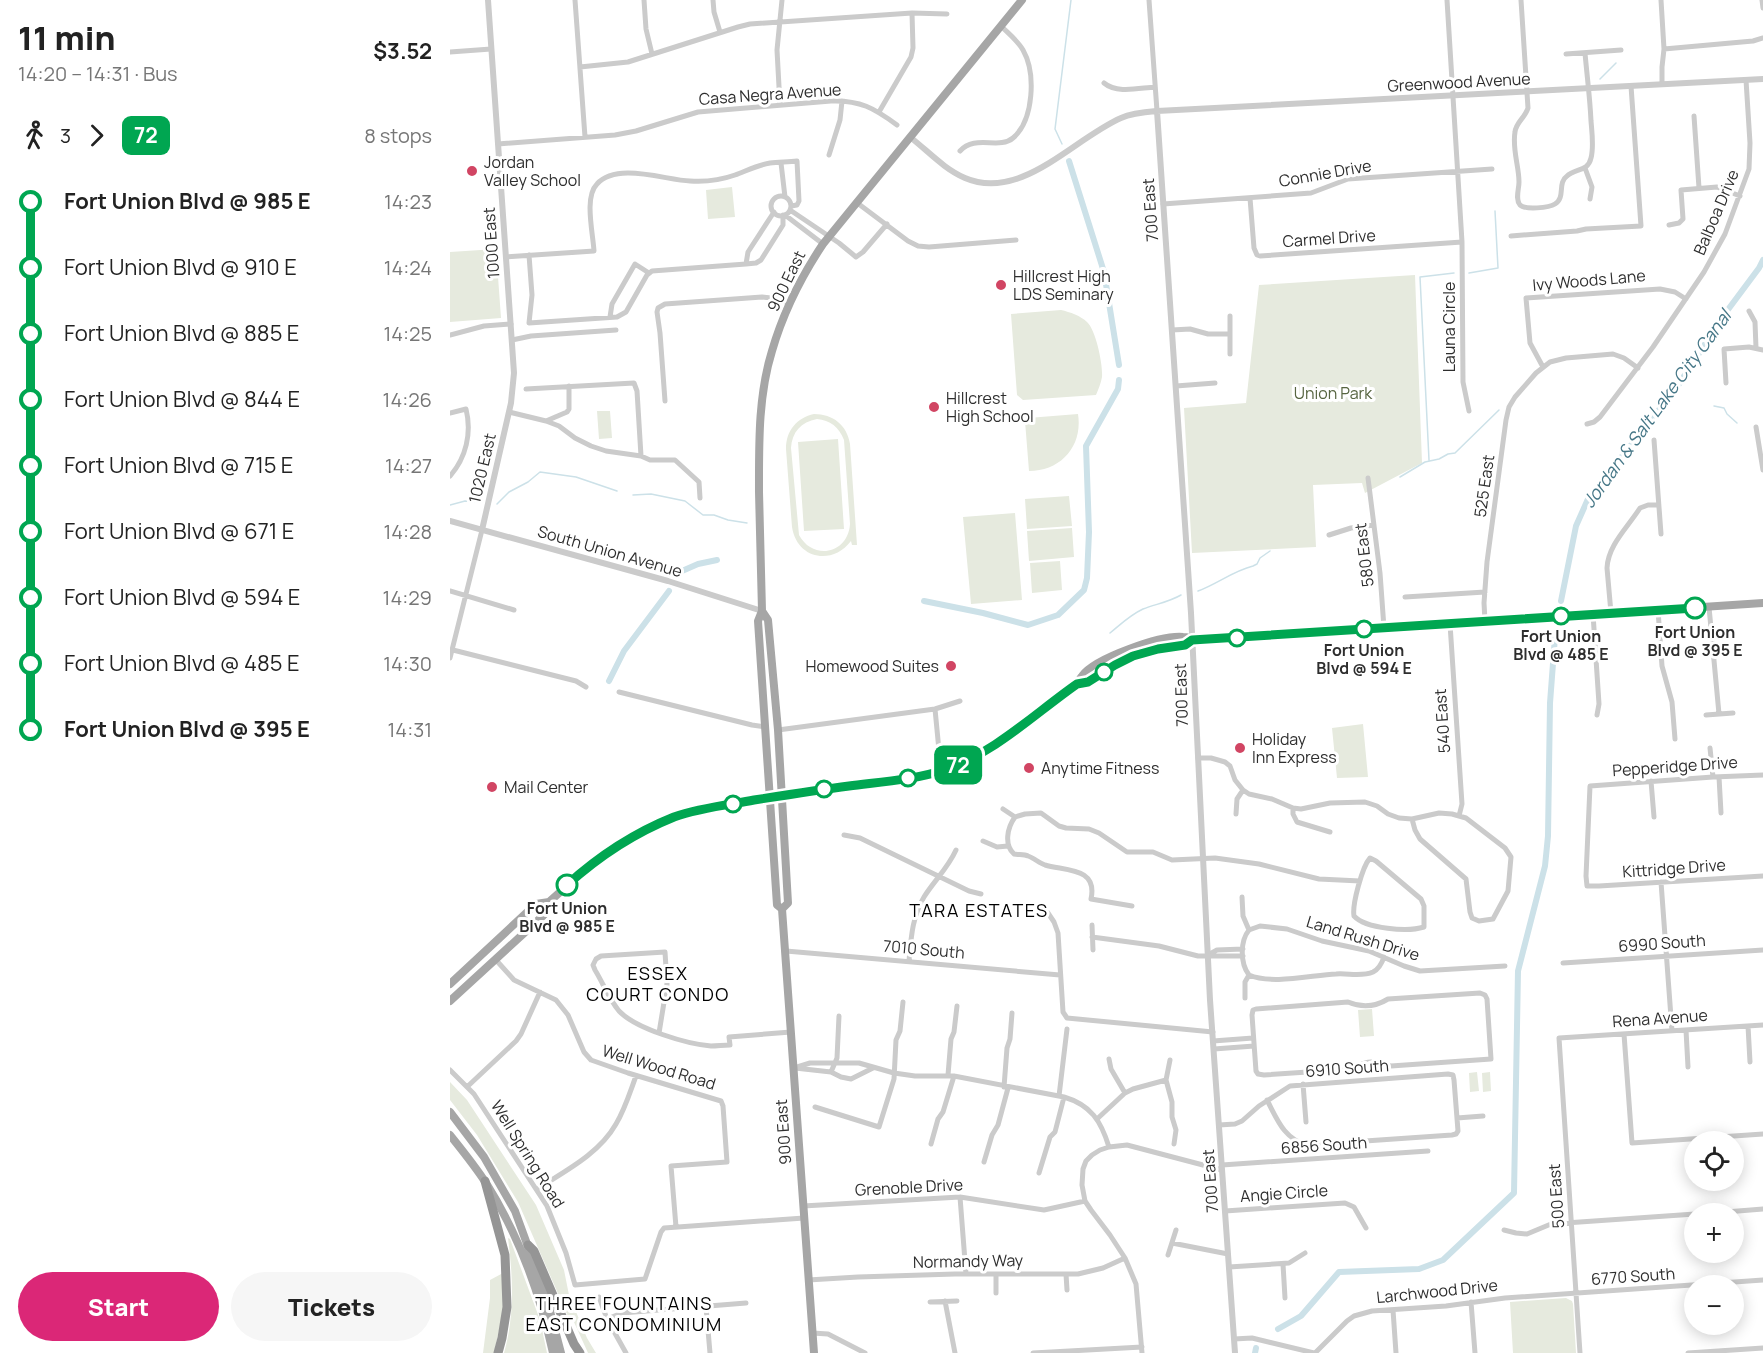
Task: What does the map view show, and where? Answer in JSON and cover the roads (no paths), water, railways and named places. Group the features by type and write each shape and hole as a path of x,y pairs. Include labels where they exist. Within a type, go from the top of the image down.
{"highway":[{"path":"485,1181 506,1255 507,1306 498,1353"},
{"path":"528,1245 534,1251 580,1353"}],"main road":[{"name":"900 East","path":"813,1353 786,951 782,909 777,905 758,621 762,611 760,423 765,379 771,353 790,303 806,270 825,240 1022,0"},
{"path":"450,984 536,904 549,902 601,856 646,830 690,812 716,806 896,780 940,771 992,747 1077,684 1083,674 1131,648 1185,636 1192,640 1763,603"},
{"name":"900 East","path":"762,611 768,620 778,730 788,903 782,909"},
{"path":"450,1001 546,913 549,902"},
{"path":"450,1112 484,1157 515,1211 546,1296 561,1353"},
{"path":"450,1135 485,1181 511,1228 542,1308 553,1353"}],"street":[{"name":"1000 East","path":"488,0 512,340 513,382 509,412"},
{"path":"575,0 585,137"},
{"path":"644,0 647,39 652,54"},
{"path":"713,0 720,32"},
{"path":"780,105 777,50 782,0"},
{"name":"700 East","path":"1149,0 1176,386 1213,1041 1235,1353"},
{"name":"Launa Circle","path":"1447,0 1461,242 1463,382 1469,411"},
{"path":"1521,0 1527,111 1517,125 1515,137 1519,181 1517,199 1520,205 1528,208 1554,205 1560,198 1565,177 1588,165 1592,135 1585,53"},
{"path":"1660,0 1664,49 1662,84"},
{"path":"1762,0 1763,8"},
{"path":"580,67 618,64 750,24 912,13 947,14"},
{"path":"879,112 912,57 914,48 912,13"},
{"path":"960,152 965,146 973,143 1003,142 1012,139 1028,116 1030,103 1028,60 1015,39 1001,26"},
{"path":"1664,49 1754,41 1763,38"},
{"path":"450,52 491,49"},
{"path":"1566,54 1622,50"},
{"name":"Greenwood Avenue","path":"910,136 954,172 977,182 1000,184 1032,172 1122,117 1157,111 1763,79"},
{"name":"Balboa Drive","path":"1587,424 1600,417 1638,368 1715,254 1749,169 1751,157 1746,80"},
{"path":"1104,83 1110,88 1119,89 1155,87"},
{"path":"1511,236 1641,225 1631,86"},
{"path":"829,155 840,120 842,101"},
{"name":"Casa Negra Avenue","path":"498,144 615,135 698,112 842,101 863,105 879,112 897,125"},
{"path":"1694,116 1699,188"},
{"path":"506,256 594,251 591,191 598,182 612,176 638,173 702,181 732,176 769,163 797,161 799,201 784,215 783,225 760,260 756,263 649,273 635,264 612,304 610,317"},
{"path":"781,163 785,197 790,202 790,208 825,240"},
{"path":"1585,168 1592,188 1590,199"},
{"name":"Connie Drive","path":"1163,204 1311,192 1348,180 1492,169"},
{"path":"1669,225 1679,223 1683,219 1681,190 1721,188 1740,196"},
{"path":"785,197 775,199 772,206 777,215 784,215 825,240 839,243 856,257 887,224"},
{"name":"Carmel Drive","path":"1250,198 1254,248 1260,256 1461,242"},
{"path":"856,202 908,241 924,247 1016,240"},
{"path":"746,264 748,252 774,212"},
{"path":"529,255 532,295 529,323 622,316 649,273"},
{"name":"Ivy Woods Lane","path":"1542,367 1530,343 1526,298 1660,289 1675,292 1686,299"},
{"path":"664,401 657,312 661,306 762,297 771,297 790,303"},
{"path":"1749,311 1755,322 1756,348"},
{"path":"1230,316 1230,354"},
{"path":"450,335 484,326 511,324"},
{"path":"1172,330 1191,329 1208,334 1229,334"},
{"path":"512,340 531,336 616,330"},
{"path":"1726,383 1724,348 1763,350"},
{"path":"1542,367 1558,359 1613,354 1624,358 1638,368"},
{"name":"525 East","path":"1485,621 1488,554 1507,412 1515,397 1542,367"},
{"path":"526,389 634,383 637,391 641,456"},
{"path":"1176,386 1215,383"},
{"path":"546,421 570,409 569,387"},
{"path":"450,413 466,409 468,429 462,459 450,476"},
{"path":"509,412 559,426 591,446 621,454 641,456 650,460 675,460 699,482 700,498"},
{"name":"1020 East","path":"482,530 509,412"},
{"path":"1756,427 1763,470"},
{"path":"1653,440 1660,534"},
{"name":"580 East","path":"1368,478 1380,573 1384,628"},
{"path":"1611,613 1609,555 1640,508 1658,505"},
{"name":"South Union Avenue","path":"450,521 668,581 762,611"},
{"path":"1329,535 1352,528 1374,525"},
{"path":"450,658 482,530"},
{"path":"450,591 514,610"},
{"path":"1406,597 1485,592"},
{"path":"1709,607 1719,714"},
{"path":"1658,610 1662,666 1672,702 1675,739"},
{"path":"1593,614 1599,704 1597,715"},
{"name":"540 East","path":"1450,624 1462,804 1459,816"},
{"path":"453,650 576,681 586,687"},
{"path":"618,692 766,727"},
{"path":"778,730 936,709 960,701"},
{"path":"936,709 940,771"},
{"path":"1706,715 1733,713"},
{"path":"1710,748 1721,813"},
{"path":"1198,758 1211,758 1225,762 1230,766 1242,790 1293,808 1302,809 1330,803 1365,802 1377,806 1393,817 1412,819 1439,813 1459,816 1472,822 1505,848 1511,857 1508,891 1496,916 1491,920 1479,921 1472,918 1466,879 1420,838 1412,819"},
{"name":"Pepperidge Drive","path":"1587,886 1590,786 1763,775"},
{"path":"1651,781 1654,817"},
{"path":"1236,814 1237,799 1242,790"},
{"path":"1293,808 1297,822 1330,832"},
{"path":"1003,809 1016,817"},
{"path":"1132,906 1091,899 1092,890 1085,875 1043,865 1029,856 1014,854 1007,840 1016,817 1041,813 1059,826 1089,829 1099,833 1128,852 1153,852 1172,860 1203,858 1259,864 1319,879 1360,881"},
{"path":"844,835 860,838 969,891 981,894"},
{"path":"983,841 998,847 1008,846"},
{"path":"909,961 912,934 919,908 956,850"},
{"path":"1373,859 1421,899 1424,906 1424,927 1396,930 1356,919 1353,909 1360,881 1367,860 1373,859"},
{"name":"Kittridge Drive","path":"1587,886 1763,876"},
{"path":"1660,882 1672,1031"},
{"path":"1242,897 1243,916 1250,930 1243,939 1245,968 1249,975 1257,978 1288,979 1335,974 1364,974 1376,970 1384,957"},
{"path":"1048,913 1057,928 1063,1012 1067,1018 1213,1032"},
{"path":"1092,925 1093,950"},
{"name":"Land Rush Drive","path":"1250,930 1260,926 1287,929 1322,941 1369,951 1404,966 1420,970 1505,966"},
{"path":"1092,937 1159,946 1198,956 1208,955 1217,950 1243,952"},
{"name":"6990 South","path":"1563,963 1763,950"},
{"name":"7010 South","path":"786,951 1060,975"},
{"path":"659,1033 667,984 665,952 596,959 593,965 595,970 620,1011 650,1030 659,1033 713,1046 730,1045 729,1037 791,1032"},
{"name":"Well Wood Road","path":"496,960 514,980 556,1000 575,1028 584,1052 591,1060 636,1076 716,1098 722,1103 727,1162 671,1166 675,1227"},
{"path":"1245,998 1244,985 1249,975"},
{"path":"468,1086 516,1041 540,992"},
{"path":"1480,993 1486,997 1491,1059 1391,1066 1382,1062 1371,1062 1361,1063 1353,1069 1261,1075 1257,1071 1254,1038 1252,1012 1258,1008 1348,1002 1358,1006 1378,1005 1388,999 1480,993"},
{"path":"815,1107 879,1127 894,1079 896,1040 900,1031 903,1002"},
{"path":"931,1144 938,1119 943,1112 951,1076 951,1039 957,1006"},
{"path":"984,1162 992,1135 998,1125 1006,1087 1006,1048 1010,1039 1012,1013"},
{"path":"831,1072 836,1062 839,1016"},
{"name":"Rena Avenue","path":"1559,1038 1763,1025"},
{"path":"1748,1026 1750,1062"},
{"path":"1039,1173 1050,1137 1055,1132 1061,1097 1067,1029"},
{"path":"1686,1030 1688,1067"},
{"path":"1624,1034 1632,1143 1763,1134"},
{"path":"1213,1041 1254,1038"},
{"name":"500 East","path":"1559,1038 1581,1353"},
{"path":"1214,1049 1254,1046"},
{"path":"1109,1059 1109,1065 1125,1093"},
{"path":"1170,1060 1166,1080 1176,1130 1174,1144"},
{"path":"794,1068 810,1063 859,1063 894,1073 915,1076 951,1076 1061,1097 1080,1103 1097,1119 1109,1147 1092,1155 1086,1161 1082,1177 1085,1201 1110,1235 1132,1271 1137,1290 1142,1350 1033,1353"},
{"path":"794,1068 831,1072 850,1079 873,1068"},
{"name":"Well Spring Road","path":"450,1070 468,1086 537,1189 549,1211 566,1253 575,1285 645,1279 661,1232 664,1228 675,1227"},
{"name":"6910 South","path":"1219,1125 1242,1121 1267,1100 1290,1086 1453,1075 1457,1118"},
{"path":"537,1189 592,1152 606,1137 625,1109 636,1076"},
{"path":"1097,1119 1125,1093 1166,1080"},
{"path":"1303,1084 1306,1122"},
{"path":"1267,1100 1280,1127 1297,1142 1307,1145 1456,1134 1457,1118 1483,1116"},
{"name":"6856 South","path":"1109,1147 1127,1145 1222,1168 1428,1151"},
{"path":"960,1197 966,1274"},
{"name":"Grenoble Drive","path":"803,1206 960,1197 1036,1210 1052,1209 1085,1201"},
{"name":"Angie Circle","path":"1225,1211 1345,1203 1354,1208 1366,1228"},
{"path":"1744,1211 1763,1209"},
{"path":"1504,1230 1527,1233 1547,1225 1572,1222 1684,1215"},
{"path":"675,1227 804,1218"},
{"path":"1168,1255 1176,1230"},
{"path":"1172,1243 1228,1254"},
{"path":"1229,1267 1289,1263 1305,1253"},
{"name":"Normandy Way","path":"808,1280 966,1274 1066,1274 1092,1272 1125,1258"},
{"path":"1283,1264 1285,1298"},
{"path":"996,1274 996,1293"},
{"path":"1066,1274 1067,1290"},
{"name":"6770 South","path":"1576,1293 1763,1280"},
{"name":"Larchwood Drive","path":"1234,1339 1252,1338 1314,1353 1354,1316 1372,1311 1438,1307 1576,1293"},
{"path":"599,1297 607,1319 626,1353"},
{"path":"945,1301 955,1353"},
{"path":"930,1302 957,1301"},
{"path":"1471,1302 1475,1353"},
{"path":"607,1319 622,1313 746,1303"},
{"path":"706,1307 710,1353"},
{"path":"1393,1310 1396,1353"},
{"path":"812,1333 828,1334 866,1353"},
{"path":"1688,1353 1763,1348"}],"waterway":[{"path":"1062,144 1055,129 1071,0"},
{"path":"1600,79 1616,63"},
{"path":"1069,161 1104,272 1119,365"},
{"path":"1469,273 1498,268 1495,211"},
{"name":"Jordan & Salt Lake City Canal","path":"1561,601 1576,526 1588,499 1677,387 1763,260"},
{"path":"1429,460 1420,277 1454,273"},
{"path":"924,601 1028,625 1058,615 1084,590 1087,578 1089,532 1086,446 1118,389 1119,380"},
{"path":"1714,406 1724,408 1737,423"},
{"path":"1400,477 1425,462 1455,453 1499,410"},
{"path":"497,504 509,492 528,482 540,472 576,477 617,491"},
{"path":"633,495 651,494 685,501 703,515 714,515 747,523"},
{"path":"450,505 465,501 479,502"},
{"path":"1198,591 1257,564 1260,558 1270,551"},
{"path":"682,571 698,564 717,560"},
{"path":"609,681 624,651 669,591"},
{"path":"1110,633 1138,611 1181,595"},
{"name":"Jordan & Salt Lake City Canal","path":"1278,1329 1301,1316 1339,1272 1419,1269 1443,1260 1514,1193 1518,971 1545,866 1548,836 1550,703 1555,637"},
{"name":"Jordan & Salt Lake City Canal","path":"1255,1353 1256,1348"}],"place":[{"name":"Jordan Valley School","path":"472,171"},
{"name":"Hillcrest High LDS Seminary","path":"1001,285"},
{"name":"Hillcrest High School","path":"934,407"},
{"name":"Fort Union Blvd @ 395 E","path":"1695,608"},
{"name":"Fort Union Blvd @ 485 E","path":"1561,616"},
{"name":"Fort Union Blvd @ 594 E","path":"1364,629"},
{"name":"Homewood Suites","path":"951,666"},
{"name":"Holiday Inn Express","path":"1240,748"},
{"name":"Anytime Fitness","path":"1029,768"},
{"name":"Mail Center","path":"492,787"},
{"name":"Fort Union Blvd @ 985 E","path":"567,885"}],"district":[{"name":"TARA ESTATES","path":"979,911"},
{"name":"ESSEX COURT CONDO","path":"658,984"},
{"name":"THREE FOUNTAINS EAST CONDOMINIUM","path":"624,1314"}],"park label":[{"name":"Union Park","path":"1333,393"}]}
